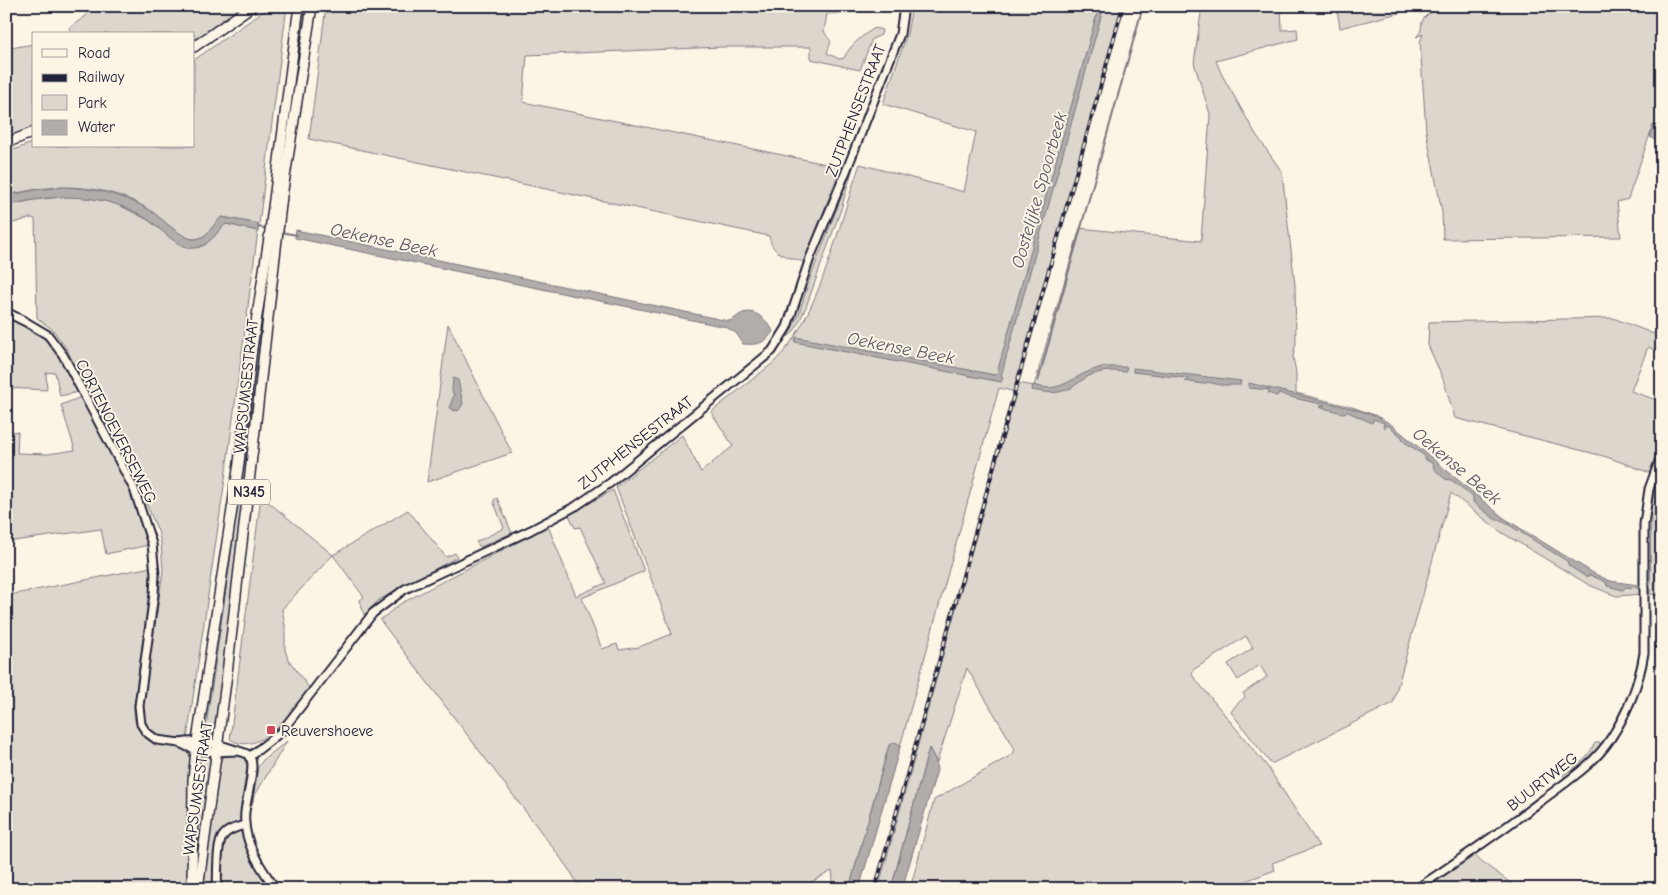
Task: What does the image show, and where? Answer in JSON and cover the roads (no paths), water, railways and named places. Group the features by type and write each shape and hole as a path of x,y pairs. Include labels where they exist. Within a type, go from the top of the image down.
{"main road":[{"path":"195,46 252,6"},
{"name":"WAPSUMSESTRAAT","path":"274,226 299,6"},
{"name":"WAPSUMSESTRAAT","path":"192,889 193,789 197,745 239,463 252,348 312,6"},
{"path":"6,142 32,133"},
{"name":"WAPSUMSESTRAAT","path":"198,889 252,468 272,238"}],"street":[{"name":"ZUTPHENSESTRAAT","path":"249,756 282,732 373,613 388,601 405,590 531,530 576,506 610,483 772,351 787,327 810,258 900,34 904,6"},
{"path":"6,47 6,74"},
{"name":"CORTENOEVERSEWEG","path":"6,312 48,335 63,355 134,489 152,544 155,574 139,706 139,718 143,728 152,737 161,741 244,752 249,756"},
{"name":"BUURTWEG","path":"1416,889 1476,849 1585,768 1610,740 1624,716 1633,697 1642,668 1644,653 1644,524 1648,489 1662,453"},
{"path":"249,756 252,761 252,767 245,825 254,854 276,889"},
{"path":"217,889 222,836 245,825"}],"water":[{"path":"1099,6 1104,6 1001,376 1003,378 1001,382 795,342 796,337 995,375 997,373"},
{"path":"1653,125 1662,129 1662,140 1650,137"},
{"path":"63,187 96,190 128,199 148,209 178,232 191,239 204,236 222,217 259,224 258,231 226,224 207,243 197,248 192,248 174,241 147,219 131,210 97,200 61,197 6,206 6,196 34,190"},
{"path":"296,230 728,321 746,312 751,312 764,319 773,331 767,339 760,343 743,344 737,334 726,327 295,238"},
{"path":"1102,367 1127,367 1125,372 1096,373 1070,389 1059,392 1051,393 1032,390 1033,385 1048,388 1060,386 1085,373"},
{"path":"1133,368 1241,381 1240,385 1220,385 1208,382 1203,384 1185,381 1189,379 1186,378 1133,372"},
{"path":"453,378 458,380 463,404 458,411 451,409 450,406 454,395 452,391"},
{"path":"1249,383 1377,416 1392,425 1505,519 1595,574 1610,581 1638,585 1638,588 1626,587 1623,590 1607,586 1606,582 1590,575 1586,577 1569,566 1567,561 1501,520 1496,520 1473,502 1473,496 1451,480 1445,479 1434,469 1433,464 1425,459 1425,456 1403,441 1402,437 1389,426 1383,427 1384,423 1374,419 1372,423 1348,412 1342,413 1320,407 1325,405 1279,393 1277,396 1268,393 1270,390 1249,388"},
{"path":"896,742 900,747 859,889 849,889 889,745"},
{"path":"929,748 935,759 937,770 902,889 891,889"}],"waterway":[{"path":"1038,381 1143,6"},
{"name":"Oekense Beek","path":"258,227 268,229"},
{"name":"Oekense Beek","path":"280,232 297,235"}],"railway":[{"path":"875,889 1123,6"}],"place":[{"name":"Reuvershoeve","path":"271,730"}],"water label":[{"name":"Oostelijke Spoorbeek","path":"1039,190"}]}
